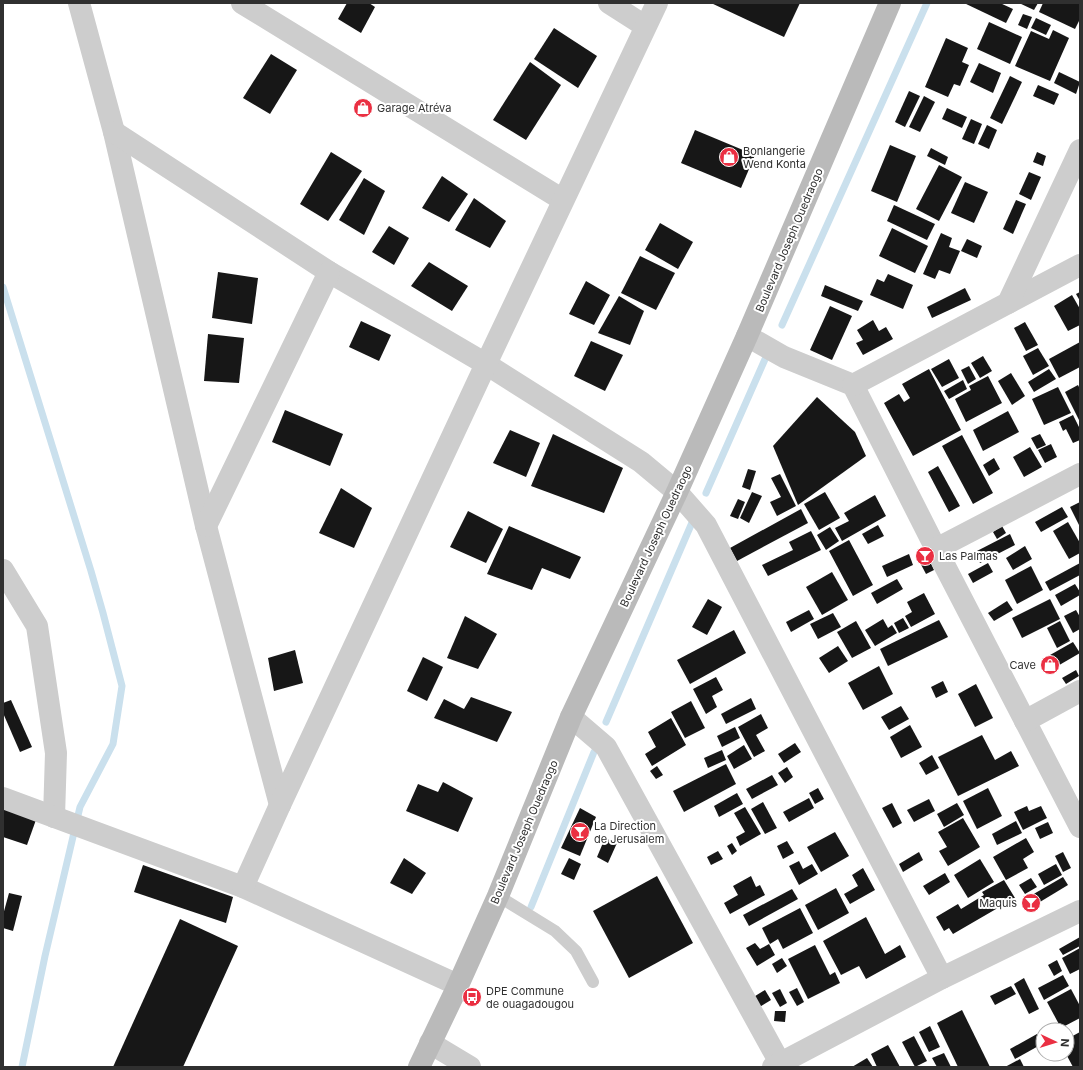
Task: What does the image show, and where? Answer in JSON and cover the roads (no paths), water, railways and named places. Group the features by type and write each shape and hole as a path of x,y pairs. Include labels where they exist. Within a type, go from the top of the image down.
{"street":[{"path":"79,3 114,132 206,526 280,805"},
{"path":"242,3 563,200"},
{"path":"609,3 645,26"},
{"path":"243,887 486,364 657,3"},
{"name":"Boulevard Joseph Ouedraogo","path":"419,1067 498,896 571,717 677,492 747,336 890,3"},
{"path":"114,132 329,272 486,364 641,462 677,492 706,525 942,978"},
{"path":"1008,303 1080,150"},
{"path":"854,385 1080,265"},
{"path":"206,526 329,272"},
{"path":"747,336 784,357 854,385 936,549 1080,827"},
{"path":"936,549 1080,474"},
{"path":"6,580 37,626 56,753 56,817"},
{"path":"1025,721 1080,691"},
{"path":"571,717 606,747 777,1065 942,978 1080,911"},
{"path":"3,798 56,817 102,836 243,887 458,985"},
{"path":"430,1043 470,1067"}],"lane":[{"path":"498,896 555,931 576,951 593,982"}],"waterway":[{"path":"782,325 927,3"},
{"path":"3,287 91,571 122,686 113,744 80,807 45,956 22,1067"},
{"path":"706,493 766,357"},
{"path":"606,722 694,518"},
{"path":"531,907 594,752"}],"place":[{"name":"Garage Atréva","path":"363,108"},
{"name":"Bonlangerie Wend Konta","path":"729,157"},
{"name":"Las Palmas","path":"925,556"},
{"name":"Cave","path":"1050,665"},
{"name":"La Direction de Jerusalem","path":"580,832"},
{"name":"Maquis","path":"1031,903"},
{"name":"DPE Commune de ouagadougou","path":"472,997"}]}
